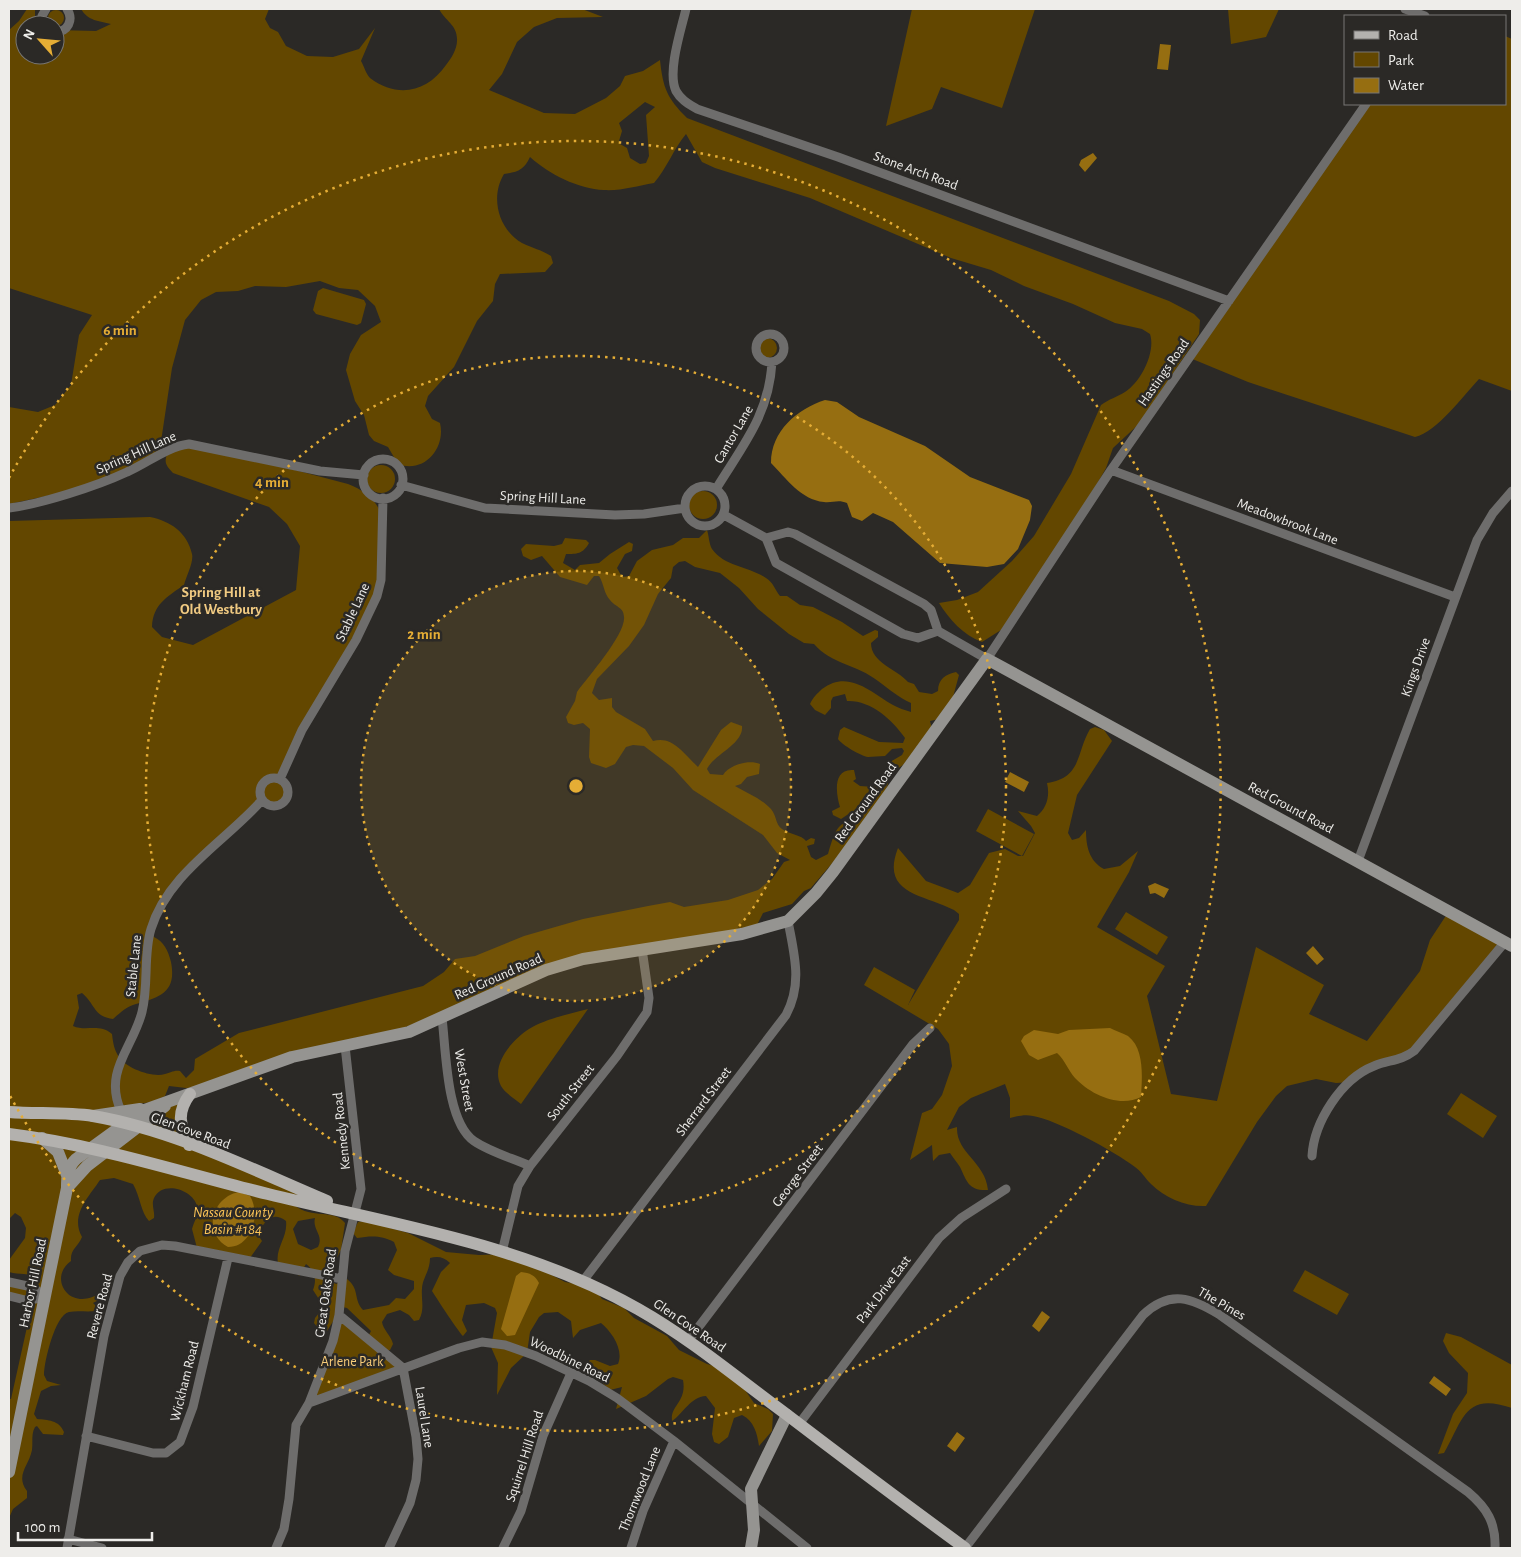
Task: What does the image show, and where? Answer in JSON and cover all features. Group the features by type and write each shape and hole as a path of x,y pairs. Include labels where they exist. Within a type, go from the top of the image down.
{"main road":[{"path":"189,1144 180,1124 179,1116 183,1104 190,1094"},
{"name":"Glen Cove Road","path":"9,1112 122,1117 139,1126 189,1144 354,1212"},
{"name":"Glen Cove Road","path":"9,1134 42,1138 88,1149 107,1151 269,1194 354,1212 546,1265 583,1281 639,1309 688,1341 965,1548"}],"street":[{"path":"65,29 70,23 70,13 67,9"},
{"name":"Stone Arch Road","path":"686,9 673,71 675,88 684,102 698,109 838,157 1229,301"},
{"path":"1405,9 1420,15"},
{"name":"Hastings Road","path":"987,659 1111,470 1365,105"},
{"name":"Cantor Lane","path":"716,489 762,414 767,399 772,362"},
{"name":"Spring Hill Lane","path":"9,508 103,482 128,472 169,449 183,445 208,447 320,471 364,475"},
{"path":"388,460 399,468 403,479 402,486 394,495 383,498 368,491 364,484 364,475 373,462 388,460"},
{"name":"Meadowbrook Lane","path":"1111,470 1456,597"},
{"name":"Spring Hill Lane","path":"402,486 485,508 615,515 644,514 685,508"},
{"path":"711,486 716,489 724,498 724,515 714,524 702,526 690,520 685,508 688,495 698,487 711,486"},
{"name":"Kings Drive","path":"1358,861 1477,540 1493,513 1512,491"},
{"name":"Stable Lane","path":"122,1117 115,1093 115,1079 142,1011 148,946 154,920 168,897 190,868 246,818 262,800 260,792 263,783 271,778 280,779 302,730 356,640 377,596 381,572 383,498"},
{"path":"724,515 766,538 776,563 903,634 918,638 938,631"},
{"path":"766,538 788,532 822,547 924,604 931,610 938,631 987,659"},
{"name":"Red Ground Road","path":"122,1117 292,1057 409,1032 546,970 583,959 742,934 788,921 816,893 833,872 987,659 1509,944"},
{"path":"262,800 270,806 284,803 289,790 280,779"},
{"name":"Sherrard Street","path":"583,1281 786,1015 795,994 797,980 797,965 788,921"},
{"path":"1312,1156 1313,1144 1322,1119 1341,1092 1362,1072 1374,1066 1402,1058 1414,1051 1509,944"},
{"name":"South Street","path":"502,1252 518,1186 530,1166 617,1056 647,1012 649,998 642,949"},
{"name":"West Street","path":"442,1018 450,1085 459,1124 474,1141 530,1166"},
{"name":"George Street","path":"688,1341 912,1044 930,1028"},
{"name":"Kennedy Road","path":"345,1046 361,1186 354,1212"},
{"name":"Red Ground Road","path":"139,1126 173,1100"},
{"path":"67,1175 71,1165 122,1117"},
{"path":"67,1188 80,1173 139,1126"},
{"path":"42,1138 58,1152 67,1175"},
{"name":"Harbor Hill Road","path":"9,1472 67,1188 67,1175"},
{"name":"Park Drive East","path":"799,1424 939,1238 961,1218 1006,1189"},
{"name":"Great Oaks Road","path":"276,1548 284,1529 296,1425 309,1403 325,1364 339,1315 345,1251 354,1212"},
{"name":"Revere Road","path":"67,1548 104,1336 120,1276 128,1262 140,1251 162,1245 342,1279"},
{"name":"Wickham Road","path":"86,1436 153,1453 166,1453 180,1442 192,1406 228,1258"},
{"path":"9,1282 32,1287 45,1296"},
{"path":"9,1296 28,1301 45,1296"},
{"name":"The Pines","path":"965,1548 1142,1315 1161,1302 1185,1298 1196,1301 1220,1315 1468,1492 1481,1503 1492,1518 1496,1532 1495,1548"},
{"path":"339,1315 403,1368"},
{"name":"Woodbine Road","path":"309,1403 459,1348 490,1342 505,1345 536,1356 617,1398 750,1500 807,1548"},
{"name":"Laurel Lane","path":"389,1548 410,1503 416,1480 418,1459 403,1368"},
{"name":"Squirrel Hill Road","path":"503,1548 521,1511 543,1436 571,1373"},
{"path":"751,1548 754,1530 750,1500 754,1479 787,1415"},
{"name":"Thornwood Lane","path":"631,1548 643,1511 674,1441"},
{"path":"68,1538 102,1548"}],"green space":[{"path":"27,9 35,9 35,15 23,15"},
{"path":"81,9 269,9 265,19 270,28 278,32 286,46 307,56 333,57 359,49 375,28 361,61 367,74 381,85 391,89 411,90 421,87 438,74 448,63 457,44 457,36 453,27 439,9 582,9 603,17 557,18 534,27 517,42 502,74 489,90 544,113 575,114 606,98 620,86 625,76 643,71 660,60 667,92 687,118 1169,301 1194,314 1200,320 1199,334 1140,423 1113,448 1106,468 1097,484 1013,615 1001,630 982,642 957,626 939,603 957,600 978,592 1012,561 1034,536 1071,474 1101,405 1125,392 1142,374 1151,349 1150,334 1142,329 1115,323 1073,304 1024,286 991,270 951,258 810,198 715,168 702,162 686,134 654,183 617,190 584,187 555,175 530,157 520,170 504,174 500,183 497,202 502,221 514,237 522,243 551,256 553,263 545,272 500,274 495,284 493,301 477,321 454,367 428,396 425,406 432,419 440,423 441,432 436,450 424,462 408,466 398,464 388,447 374,441 369,435 364,415 355,401 346,370 350,354 361,335 381,322 375,306 358,290 339,288 320,281 286,287 255,286 238,291 216,292 201,300 185,320 172,368 159,455 84,488 9,504 9,407 38,412 55,405 71,385 79,335 92,315 9,288 9,30 15,25 15,65 65,65 65,30 96,31 111,24 90,18","holes":["645,102 655,107 646,115 649,156 646,163 640,164 630,158 627,148 620,144 622,131 619,123"]},
{"path":"912,9 1035,9 1002,108 941,87 932,109 886,126"},
{"path":"1228,9 1279,9 1266,37 1231,44"},
{"path":"56,10 62,12 63,15 49,15 50,12"},
{"path":"1506,36 1512,39 1512,391 1479,379 1441,421 1423,434 1415,437 1248,382 1190,358 1365,105 1506,105"},
{"path":"323,288 364,300 366,304 361,323 357,325 316,314 313,310 318,291"},
{"path":"767,338 774,341 777,348 774,355 767,358 760,355 757,348 760,341"},
{"name":"Arlene Park","path":"207,447 348,484 362,491 370,497 379,509 379,588 277,778 269,779 263,784 260,794 261,798 190,868 151,929 154,937 165,947 170,958 172,972 169,987 159,996 127,1008 113,1019 106,1018 98,1013 82,993 77,995 79,1008 73,1026 102,1029 112,1034 116,1052 122,1061 133,1068 153,1075 180,1071 186,1078 194,1070 195,1059 239,1033 423,986 444,972 455,959 475,956 524,936 583,919 670,902 684,907 728,900 758,890 772,879 784,862 790,860 777,853 763,835 693,790 673,768 644,746 633,745 626,747 615,764 606,768 591,763 589,757 590,729 583,723 574,725 568,723 566,717 575,701 577,692 619,634 624,614 608,598 599,576 594,576 587,585 560,577 542,556 531,560 523,556 521,549 526,544 554,546 562,544 565,538 586,540 589,543 582,551 566,554 563,563 575,570 580,565 599,563 629,542 633,544 632,551 625,554 617,568 622,577 629,576 637,561 652,550 673,545 683,538 699,538 707,530 711,547 717,555 730,563 766,578 780,596 787,596 800,605 813,607 842,622 863,636 875,630 878,631 878,637 871,643 875,656 908,682 914,684 919,692 932,694 938,691 939,683 946,676 956,672 959,675 953,697 939,719 930,721 932,729 903,765 897,769 892,767 890,762 902,755 904,751 902,748 892,749 885,756 868,757 861,755 838,739 840,730 844,727 879,742 903,743 905,738 894,724 880,712 864,704 847,701 845,694 833,697 831,708 825,715 815,710 810,704 812,699 822,689 832,683 841,681 859,685 895,706 911,712 911,703 862,671 828,656 814,644 804,643 789,634 758,609 739,588 720,573 695,567 685,561 679,562 673,567 671,578 658,594 644,625 629,646 597,679 592,693 599,700 612,698 612,707 616,712 645,729 653,741 660,740 673,743 698,767 721,730 731,722 742,726 741,732 734,744 716,758 707,769 710,774 723,775 730,768 740,764 750,762 760,764 759,774 747,777 741,784 735,786 767,805 782,829 802,837 806,841 811,838 815,839 814,844 807,846 811,857 816,860 828,854 837,829 849,819 850,813 841,819 833,815 832,811 840,807 837,783 842,773 847,770 854,770 856,779 853,781 860,786 874,787 876,782 882,781 885,777 888,780 886,789 879,802 855,836 811,888 804,891 792,904 763,913 756,927 596,952 393,1032 205,1087 186,1088 169,1086 165,1096 152,1102 116,1107 184,1102 189,1145 354,1212 294,1205 308,1212 335,1216 345,1223 341,1250 326,1279 336,1284 347,1279 354,1287 358,1302 363,1310 389,1305 396,1298 405,1299 414,1289 414,1281 394,1275 388,1270 397,1250 394,1242 376,1237 357,1238 353,1233 358,1222 365,1221 408,1233 446,1252 479,1255 511,1254 565,1282 587,1286 596,1291 602,1299 624,1308 634,1318 667,1336 679,1350 707,1364 718,1367 745,1390 754,1403 768,1409 773,1414 772,1431 759,1446 754,1428 742,1415 734,1418 728,1437 719,1444 714,1442 712,1434 715,1408 706,1396 691,1402 672,1421 673,1411 681,1398 684,1387 683,1380 673,1377 646,1396 616,1409 622,1387 610,1390 590,1371 588,1363 590,1360 595,1360 610,1366 618,1364 618,1347 613,1336 601,1323 580,1330 573,1338 571,1321 558,1312 544,1313 539,1317 530,1332 527,1353 511,1368 497,1395 498,1363 491,1347 497,1313 495,1308 484,1303 466,1305 462,1320 467,1331 463,1336 432,1291 441,1272 450,1263 438,1257 430,1258 423,1284 422,1308 419,1320 414,1321 409,1315 400,1310 387,1314 382,1322 393,1344 390,1350 384,1352 403,1368 309,1403 339,1315 369,1335 371,1331 347,1308 342,1307 327,1331 318,1328 314,1323 315,1318 324,1307 313,1290 315,1279 313,1273 306,1264 299,1276 294,1266 278,1263 278,1252 285,1232 286,1221 281,1218 272,1217 265,1222 258,1235 262,1241 247,1262 197,1248 192,1229 197,1215 197,1206 190,1195 184,1191 170,1188 158,1192 153,1201 154,1218 149,1221 144,1214 133,1184 114,1178 100,1180 82,1207 78,1221 82,1237 73,1251 71,1261 64,1268 61,1276 62,1284 72,1296 80,1299 90,1298 102,1292 108,1295 93,1303 100,1310 69,1312 59,1321 55,1330 48,1350 44,1375 47,1381 61,1385 51,1386 41,1391 34,1414 37,1419 56,1423 64,1432 63,1435 43,1434 37,1426 35,1427 32,1450 22,1480 27,1491 27,1498 13,1509 9,1518 9,1399 11,1399 33,1300 9,1296 9,1282 35,1289 38,1279 27,1274 9,1272 9,1260 25,1238 26,1228 21,1217 15,1213 9,1219 9,521 150,517 164,521 177,529 190,546 192,561 184,585 167,597 158,607 152,627 162,637 193,645 296,590 300,546 287,524 269,507 173,473 166,462 169,449","holes":["315,1218 320,1239 318,1247 311,1250 298,1244 293,1229 298,1221"]},
{"path":"381,465 391,469 395,479 391,489 381,493 371,489 367,479 371,469"},
{"path":"703,491 713,495 717,505 713,515 703,519 693,515 689,505 693,495"},
{"path":"1095,727 1104,730 1112,741 1077,795 1068,833 1072,840 1079,838 1086,830 1089,852 1095,862 1104,869 1120,866 1138,851 1129,872 1097,927 1165,966 1147,996 1171,1094 1217,1101 1256,947 1324,985 1309,1014 1367,1041 1420,971 1430,940 1449,911 1505,942 1419,1045 1351,1082 1336,1083 1316,1079 1287,1086 1276,1096 1257,1122 1206,1206 1176,1201 1157,1189 1139,1170 1126,1161 1100,1145 1056,1123 1030,1115 1010,1118 1010,1098 1005,1084 971,1098 959,1107 947,1130 957,1127 961,1144 982,1172 988,1190 973,1187 950,1153 939,1155 933,1161 932,1145 910,1160 922,1113 932,1109 942,1095 952,1066 949,1044 938,1029 864,985 874,967 915,990 908,1005 959,920 959,914 954,910 918,895 900,884 895,875 894,863 898,848 926,881 958,893 970,885 989,853 1005,849 1018,856 1023,856 1035,833 1018,811 1037,816 1040,813 1047,801 1047,783 1067,776 1076,763 1090,729"},
{"path":"274,779 282,783 286,791 282,799 274,803 266,799 262,791 266,783"},
{"path":"988,809 1034,834 1022,856 976,831"},
{"path":"1126,912 1168,937 1157,955 1115,929"},
{"path":"588,1009 521,1104 505,1091 498,1078 498,1070 504,1054 522,1034 542,1022"},
{"path":"1461,1093 1497,1116 1483,1138 1447,1114"},
{"path":"1305,1270 1349,1294 1337,1315 1293,1291"},
{"path":"1446,1333 1461,1337 1512,1365 1512,1408 1484,1403 1475,1406 1462,1419 1444,1453 1438,1454 1453,1414 1467,1393 1468,1373 1449,1353 1443,1341"}],"water":[{"path":"1160,44 1171,45 1168,70 1157,69"},
{"path":"1093,153 1097,158 1085,172 1079,165 1081,160"},
{"path":"825,400 837,402 859,417 925,446 970,477 1029,500 1032,506 1030,520 1018,549 1004,564 987,567 940,563 893,522 873,513 862,521 852,517 847,503 816,500 801,493 771,463 772,451 781,431 796,415"},
{"path":"1010,772 1029,782 1024,792 1005,782"},
{"path":"1155,883 1169,889 1164,898 1155,893 1150,894 1148,886"},
{"path":"1313,946 1324,959 1317,965 1306,953"},
{"path":"1110,1028 1128,1036 1137,1048 1141,1064 1141,1097 1124,1101 1106,1098 1097,1094 1075,1078 1057,1053 1038,1060 1029,1055 1021,1041 1024,1036 1034,1030 1058,1034 1069,1030"},
{"name":"Nassau County Basin #184","path":"239,1192 250,1196 255,1212 254,1220 248,1236 243,1242 236,1246 228,1247 220,1241 215,1233 213,1225 214,1216 222,1201 230,1195"},
{"path":"521,1272 532,1275 539,1283 515,1335 507,1336 501,1329 516,1276"},
{"path":"1042,1311 1050,1317 1039,1332 1032,1326"},
{"path":"1434,1376 1451,1389 1446,1396 1429,1383"},
{"path":"957,1432 965,1438 955,1452 947,1446"}],"district":[{"name":"Spring Hill at Old Westbury","path":"221,600"}]}
